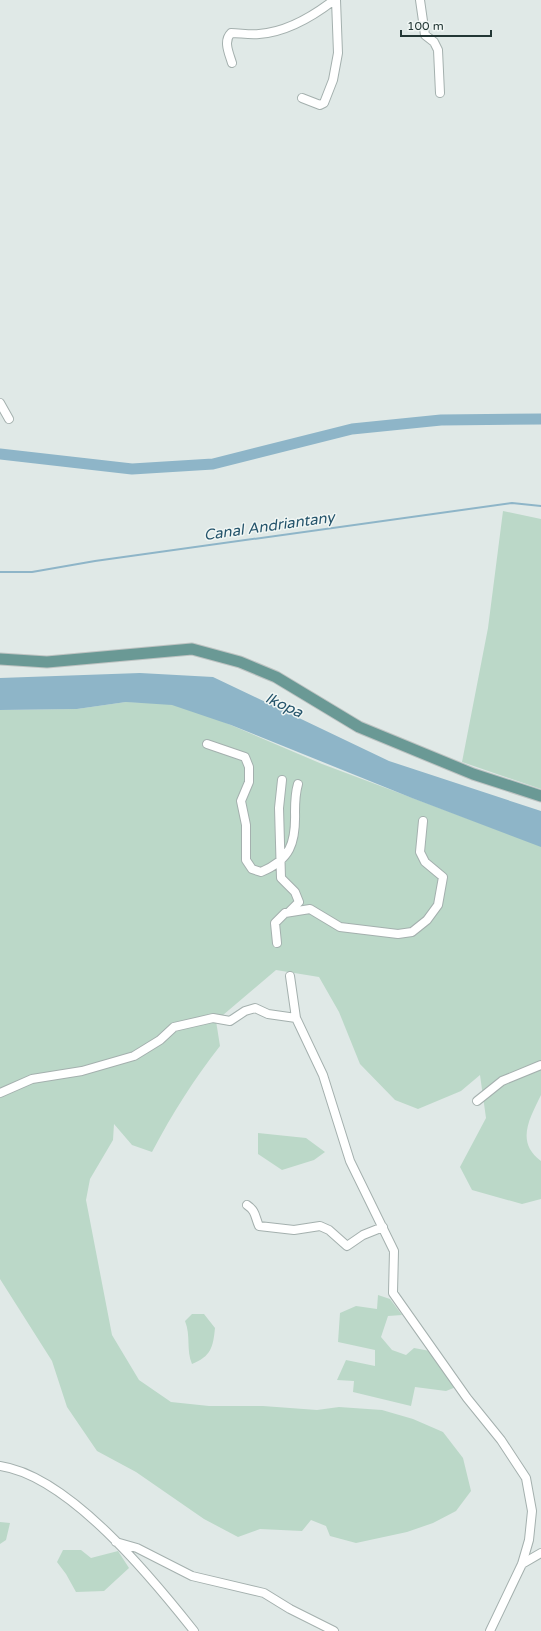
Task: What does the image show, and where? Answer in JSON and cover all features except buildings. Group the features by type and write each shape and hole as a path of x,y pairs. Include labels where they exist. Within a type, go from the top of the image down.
{"main road":[{"path":"0,660 46,662 143,652 192,649 240,662 276,677 359,727 473,774 541,796"}],"street":[{"path":"232,63 226,43 227,37 231,33 258,34 283,30 313,15 335,0"},
{"path":"302,98 320,105 324,103 333,80 338,53 335,0"},
{"path":"420,0 426,35 434,42 438,50 440,93"},
{"path":"0,403 8,419"},
{"path":"206,744 245,757 249,767 249,782 241,802 246,825 246,860 252,869 261,872 276,866 294,840 295,798 298,784"},
{"path":"282,780 279,808 281,878 295,892 299,902 289,912"},
{"path":"277,943 275,923 285,913 289,912 310,909 340,928 398,934 412,932 427,920 438,905 443,877 425,862 420,852 423,822"},
{"path":"290,976 296,1018 323,1075 350,1161 394,1251 393,1293 467,1398 501,1440 526,1478 532,1511 529,1540 522,1564 490,1631"},
{"path":"0,1093 32,1079 82,1071 134,1056 160,1040 174,1027 213,1018 230,1021 245,1011 256,1008 268,1014 296,1018"},
{"path":"477,1101 502,1081 541,1065"},
{"path":"247,1205 258,1217 258,1226 294,1230 320,1226 329,1230 347,1246 363,1235 383,1227"},
{"path":"0,1466 13,1468 40,1479 60,1492 116,1542 168,1598 194,1631"},
{"path":"116,1542 138,1548 192,1576 264,1593 285,1606 334,1631"},
{"path":"522,1564 541,1553"}],"green space":[{"path":"503,511 541,519 541,789 462,762 488,628"},
{"path":"126,702 163,703 191,708 322,764 541,846 541,1095 529,1121 527,1138 528,1146 533,1154 541,1161 541,1199 522,1204 472,1190 460,1167 486,1118 480,1075 461,1091 418,1109 395,1100 360,1064 339,1012 319,977 276,970 216,1021 220,1046 184,1097 152,1152 132,1145 114,1124 113,1140 90,1179 86,1200 112,1335 139,1380 171,1402 209,1406 263,1406 317,1410 339,1407 382,1410 413,1419 443,1432 463,1458 471,1491 456,1511 433,1523 407,1532 356,1543 330,1536 326,1526 311,1520 302,1531 260,1529 238,1537 204,1519 136,1472 97,1451 67,1407 52,1361 0,1279 0,710 77,709"},
{"path":"258,1133 306,1138 325,1152 314,1160 282,1170 258,1154"},
{"path":"378,1295 390,1299 402,1315 388,1316 381,1337 392,1350 406,1355 414,1348 430,1351 456,1387 446,1391 415,1387 411,1406 353,1392 354,1381 337,1380 346,1360 375,1366 375,1350 338,1342 340,1313 356,1306 377,1309"},
{"path":"192,1314 204,1314 215,1328 210,1350 203,1358 192,1364 185,1321"},
{"path":"0,1522 10,1523 6,1540 0,1544"},
{"path":"63,1550 81,1550 91,1558 118,1551 129,1568 104,1591 76,1592 57,1562"}],"water":[{"path":"140,673 213,677 389,761 541,811 541,847 412,798 231,725 172,705 126,702 77,709 0,710 0,678"}],"waterway":[{"path":"0,454 132,469 213,464 352,429 441,420 541,419"},
{"name":"Canal Andriantany","path":"0,572 32,572 95,561 512,503 541,506"}],"water label":[{"name":"Ikopa","path":"284,705"}]}
